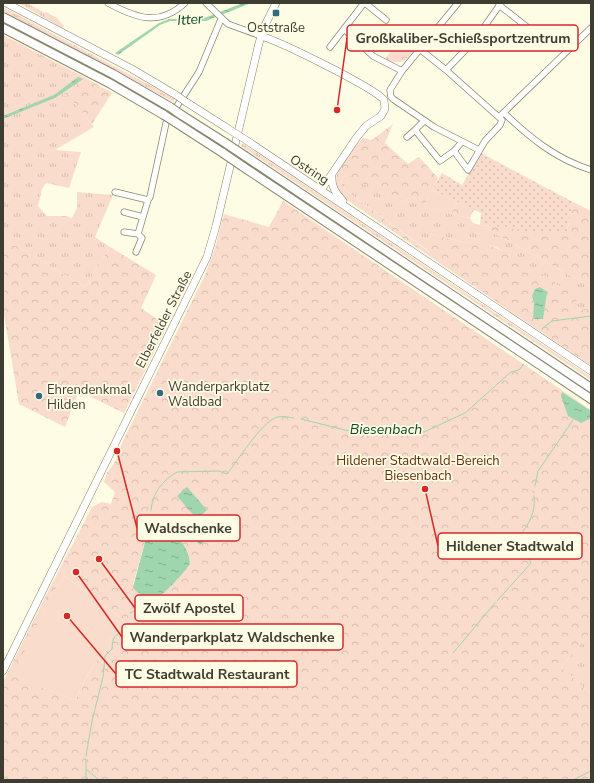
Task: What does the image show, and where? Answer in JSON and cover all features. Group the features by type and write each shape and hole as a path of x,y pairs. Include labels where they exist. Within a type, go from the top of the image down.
{"highway":[{"path":"3,17 113,74 170,107 591,388"},
{"path":"3,28 108,83 164,115 591,400"}],"main road":[{"name":"Ostring","path":"6,3 132,69 176,95 350,209 591,371"},
{"name":"Elberfelder Straße","path":"3,672 207,257 216,226 261,36 276,3"},
{"path":"261,36 375,92 384,100 385,110 381,116 366,126 357,137 321,190"},
{"path":"332,173 332,184 334,190 350,209"}],"street":[{"path":"108,3 127,13 146,19 165,15 174,11 185,3"},
{"path":"330,46 365,3 386,20"},
{"path":"458,3 421,50 402,71 390,90 391,97 424,121 479,150"},
{"path":"209,4 218,16 233,27 261,36"},
{"path":"446,70 475,40 500,4 527,27 529,33"},
{"path":"138,234 150,197 166,123 198,72 218,16"},
{"path":"454,151 468,170 489,135 502,122 502,115 591,28"},
{"path":"344,29 374,56 402,71"},
{"path":"421,50 546,150 572,164 591,170"},
{"path":"407,137 424,121"},
{"path":"415,130 440,161 454,151 462,142"},
{"path":"115,192 148,200"},
{"path":"124,212 143,217"},
{"path":"124,232 138,234 142,238 136,252"}],"green space":[{"path":"19,3 27,3 45,13 46,12 57,18 64,26 62,28"},
{"path":"3,7 174,98 174,102 3,11"},
{"path":"404,34 418,45 408,58 401,62 385,59"},
{"path":"3,35 86,78 63,95 69,96 94,127 55,150 81,152 69,188 46,183 42,189 38,206 47,216 66,216 72,218 77,208 77,192 113,195 95,237 110,247 85,287 3,238"},
{"path":"86,78 112,93 92,124 69,97 63,95"},
{"path":"393,124 385,143 408,164 419,157 438,178 425,205 414,197 403,201 385,196 346,174 341,181 345,190 429,252 430,234 466,243 473,238 514,257 564,288 576,297 578,311 591,307 591,366 341,196 336,180 337,174 347,157 363,138 372,140"},
{"path":"242,143 591,377 591,380 241,146"},
{"path":"481,153 573,202 567,231 561,233 524,231 480,225 481,213 432,190 442,173 462,185"},
{"path":"346,174 403,201 414,197 427,205 455,215 470,218 473,223 480,225 591,287 591,307 578,311 498,248 473,239 466,243 430,234 430,252 345,190 341,181"},
{"path":"432,190 458,202 451,214 425,205"},
{"name":"Hildener Stadtwald-Bereich Biesenbach","path":"283,201 591,410 591,632 561,667 591,694 591,780 3,780 3,682 92,507 102,502 111,504 115,492 104,482 107,473 117,459 122,443 205,275 215,248 224,214 269,227","holes":["148,531 176,540 182,544 189,555 190,563 187,568 167,588 161,597 145,598 133,584","65,576 126,622 111,638 107,650 91,668 75,700 14,676 51,595"]},
{"path":"458,202 474,209 470,218 451,214"},
{"path":"573,202 591,211 591,287 480,225 567,231"},
{"path":"3,238 85,287 110,247 156,275 141,308 167,326 124,413 79,391 65,427 19,404 3,309"},
{"path":"65,576 126,622 111,638 107,650 91,668 75,700 13,676 51,595"},
{"path":"591,632 591,694 561,667"}],"water":[{"name":"Itter","path":"243,3 251,3 206,21 170,21 160,25 118,55 115,53 159,23 169,19 202,19"},
{"path":"78,77 83,79 55,98 3,119 3,116 54,95"},
{"path":"540,287 547,292 543,319 533,319 534,303 532,296 535,289"},
{"path":"562,392 591,411 591,418 581,423 568,416 561,396"},
{"path":"187,487 207,510 197,519 177,496"},
{"path":"213,514 223,525 200,545 190,533"},
{"path":"151,527 165,529 178,538 189,556 190,563 172,584 152,602 136,591 133,587 148,531"}],"waterway":[{"name":"Biesenbach","path":"543,328 552,321 591,316"},
{"name":"Biesenbach","path":"301,419 345,430 364,432 424,432 465,413 511,372 519,370 524,364"},
{"name":"Biesenbach","path":"151,510 156,492 167,479 177,472 219,471 227,474 255,436 268,423 278,417 294,418"},
{"path":"535,486 538,471 573,420"},
{"path":"497,601 531,563 519,536 526,527 533,513 534,496"},
{"name":"Biesenbach","path":"130,613 136,610 136,605 145,597"},
{"path":"453,653 495,603"},
{"name":"Biesenbach","path":"86,756 92,721 103,677 105,656 112,649 115,636 126,628 128,623"},
{"name":"Biesenbach","path":"86,760 86,780"},
{"path":"87,770 99,780"},
{"path":"573,780 591,771"}],"place":[{"name":"Oststraße","path":"276,13"},
{"name":"Großkaliber-Schießsportzentrum","path":"337,110"},
{"name":"Wanderparkplatz Waldbad","path":"160,393"},
{"name":"Ehrendenkmal Hilden","path":"39,396"},
{"name":"Waldschenke","path":"117,451"},
{"name":"Hildener Stadtwald","path":"425,489"},
{"name":"Zwölf Apostel","path":"99,559"},
{"name":"Wanderparkplatz Waldschenke","path":"76,572"},
{"name":"TC Stadtwald Restaurant","path":"67,616"}]}
